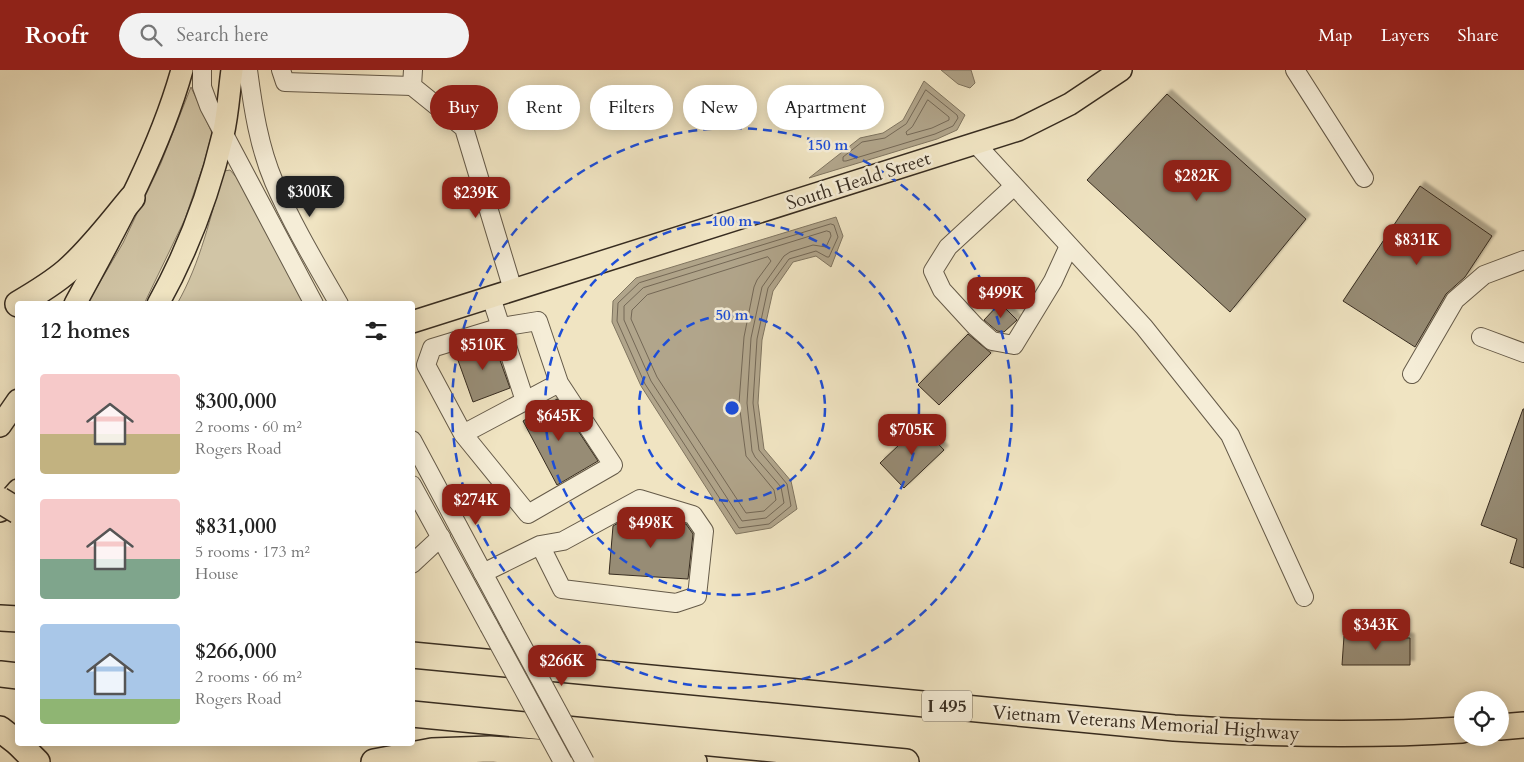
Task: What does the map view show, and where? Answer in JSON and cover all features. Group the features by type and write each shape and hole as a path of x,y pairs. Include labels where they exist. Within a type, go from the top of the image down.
{"highway":[{"path":"23,301 55,280 77,261 98,240 132,198"},
{"path":"0,312 15,305"},
{"path":"0,500 15,509"},
{"path":"0,618 15,620"},
{"name":"Vietnam Veterans Memorial Highway","path":"419,655 1182,728 1352,735 1454,730"},
{"path":"0,674 15,676"},
{"path":"415,714 906,762"},
{"path":"1509,726 1524,725"},
{"path":"0,730 15,741"},
{"path":"21,746 37,762"},
{"path":"374,762 432,751 490,749 694,762"}],"main road":[{"path":"77,301 132,198 174,100 182,70"},
{"path":"160,301 195,229 244,70"},
{"name":"South Heald Street","path":"415,321 1018,130 1070,104 1121,70"},
{"path":"0,426 15,404"},
{"path":"0,435 15,418"},
{"path":"0,511 15,494"},
{"path":"0,524 15,513"}],"street":[{"path":"202,70 202,87 209,106 312,301"},
{"path":"244,70 257,127 274,181 304,242 337,301"},
{"path":"282,70 285,82 412,78 464,128 513,290"},
{"path":"1294,70 1364,178"},
{"path":"975,143 1144,327 1230,435 1304,597"},
{"path":"1014,186 948,247 933,271 942,290 975,326 992,341 1014,345 1053,281 1070,246"},
{"path":"1412,374 1455,300 1484,275 1524,260"},
{"path":"491,297 525,401"},
{"path":"538,321 559,383 613,465 528,514 463,434 426,365 432,348 501,327 538,321"},
{"path":"1481,337 1524,353"},
{"path":"463,434 559,383"},
{"path":"415,446 585,762"},
{"path":"415,489 563,762"},
{"path":"483,573 540,545 562,541 640,499 693,515 704,532 697,596 676,603 562,589 540,545"},
{"path":"415,561 441,537"}],"shaded area":[{"path":"191,87 212,133 185,219 145,301 89,301 123,243 161,163"},
{"path":"230,170 237,178 303,301 178,301 199,256 224,171"}],"water":[{"path":"941,70 971,70 975,83 970,88 958,84"},
{"path":"924,81 965,115 957,130 937,139 809,178 860,138 883,133 903,120"},
{"path":"836,217 843,236 831,267 816,256 793,262 773,291 762,340 758,403 764,449 791,481 797,509 771,528 736,534 641,386 612,322 613,301 636,278"}],"building":[{"path":"1167,94 1306,219 1230,312 1087,180"},
{"path":"1420,186 1492,236 1465,277 1446,294 1415,347 1343,301"},
{"path":"1000,303 1017,320 1004,332 997,331 984,320"},
{"path":"968,334 991,353 939,405 918,385"},
{"path":"493,341 510,388 473,402 455,352"},
{"path":"557,399 598,461 557,485 523,421"},
{"path":"1523,409 1524,568 1510,563 1517,539 1481,525"},
{"path":"920,425 944,450 904,488 880,463"},
{"path":"625,519 686,524 693,534 688,579 609,574 613,526"},
{"path":"1344,636 1410,638 1410,665 1342,665"}]}
